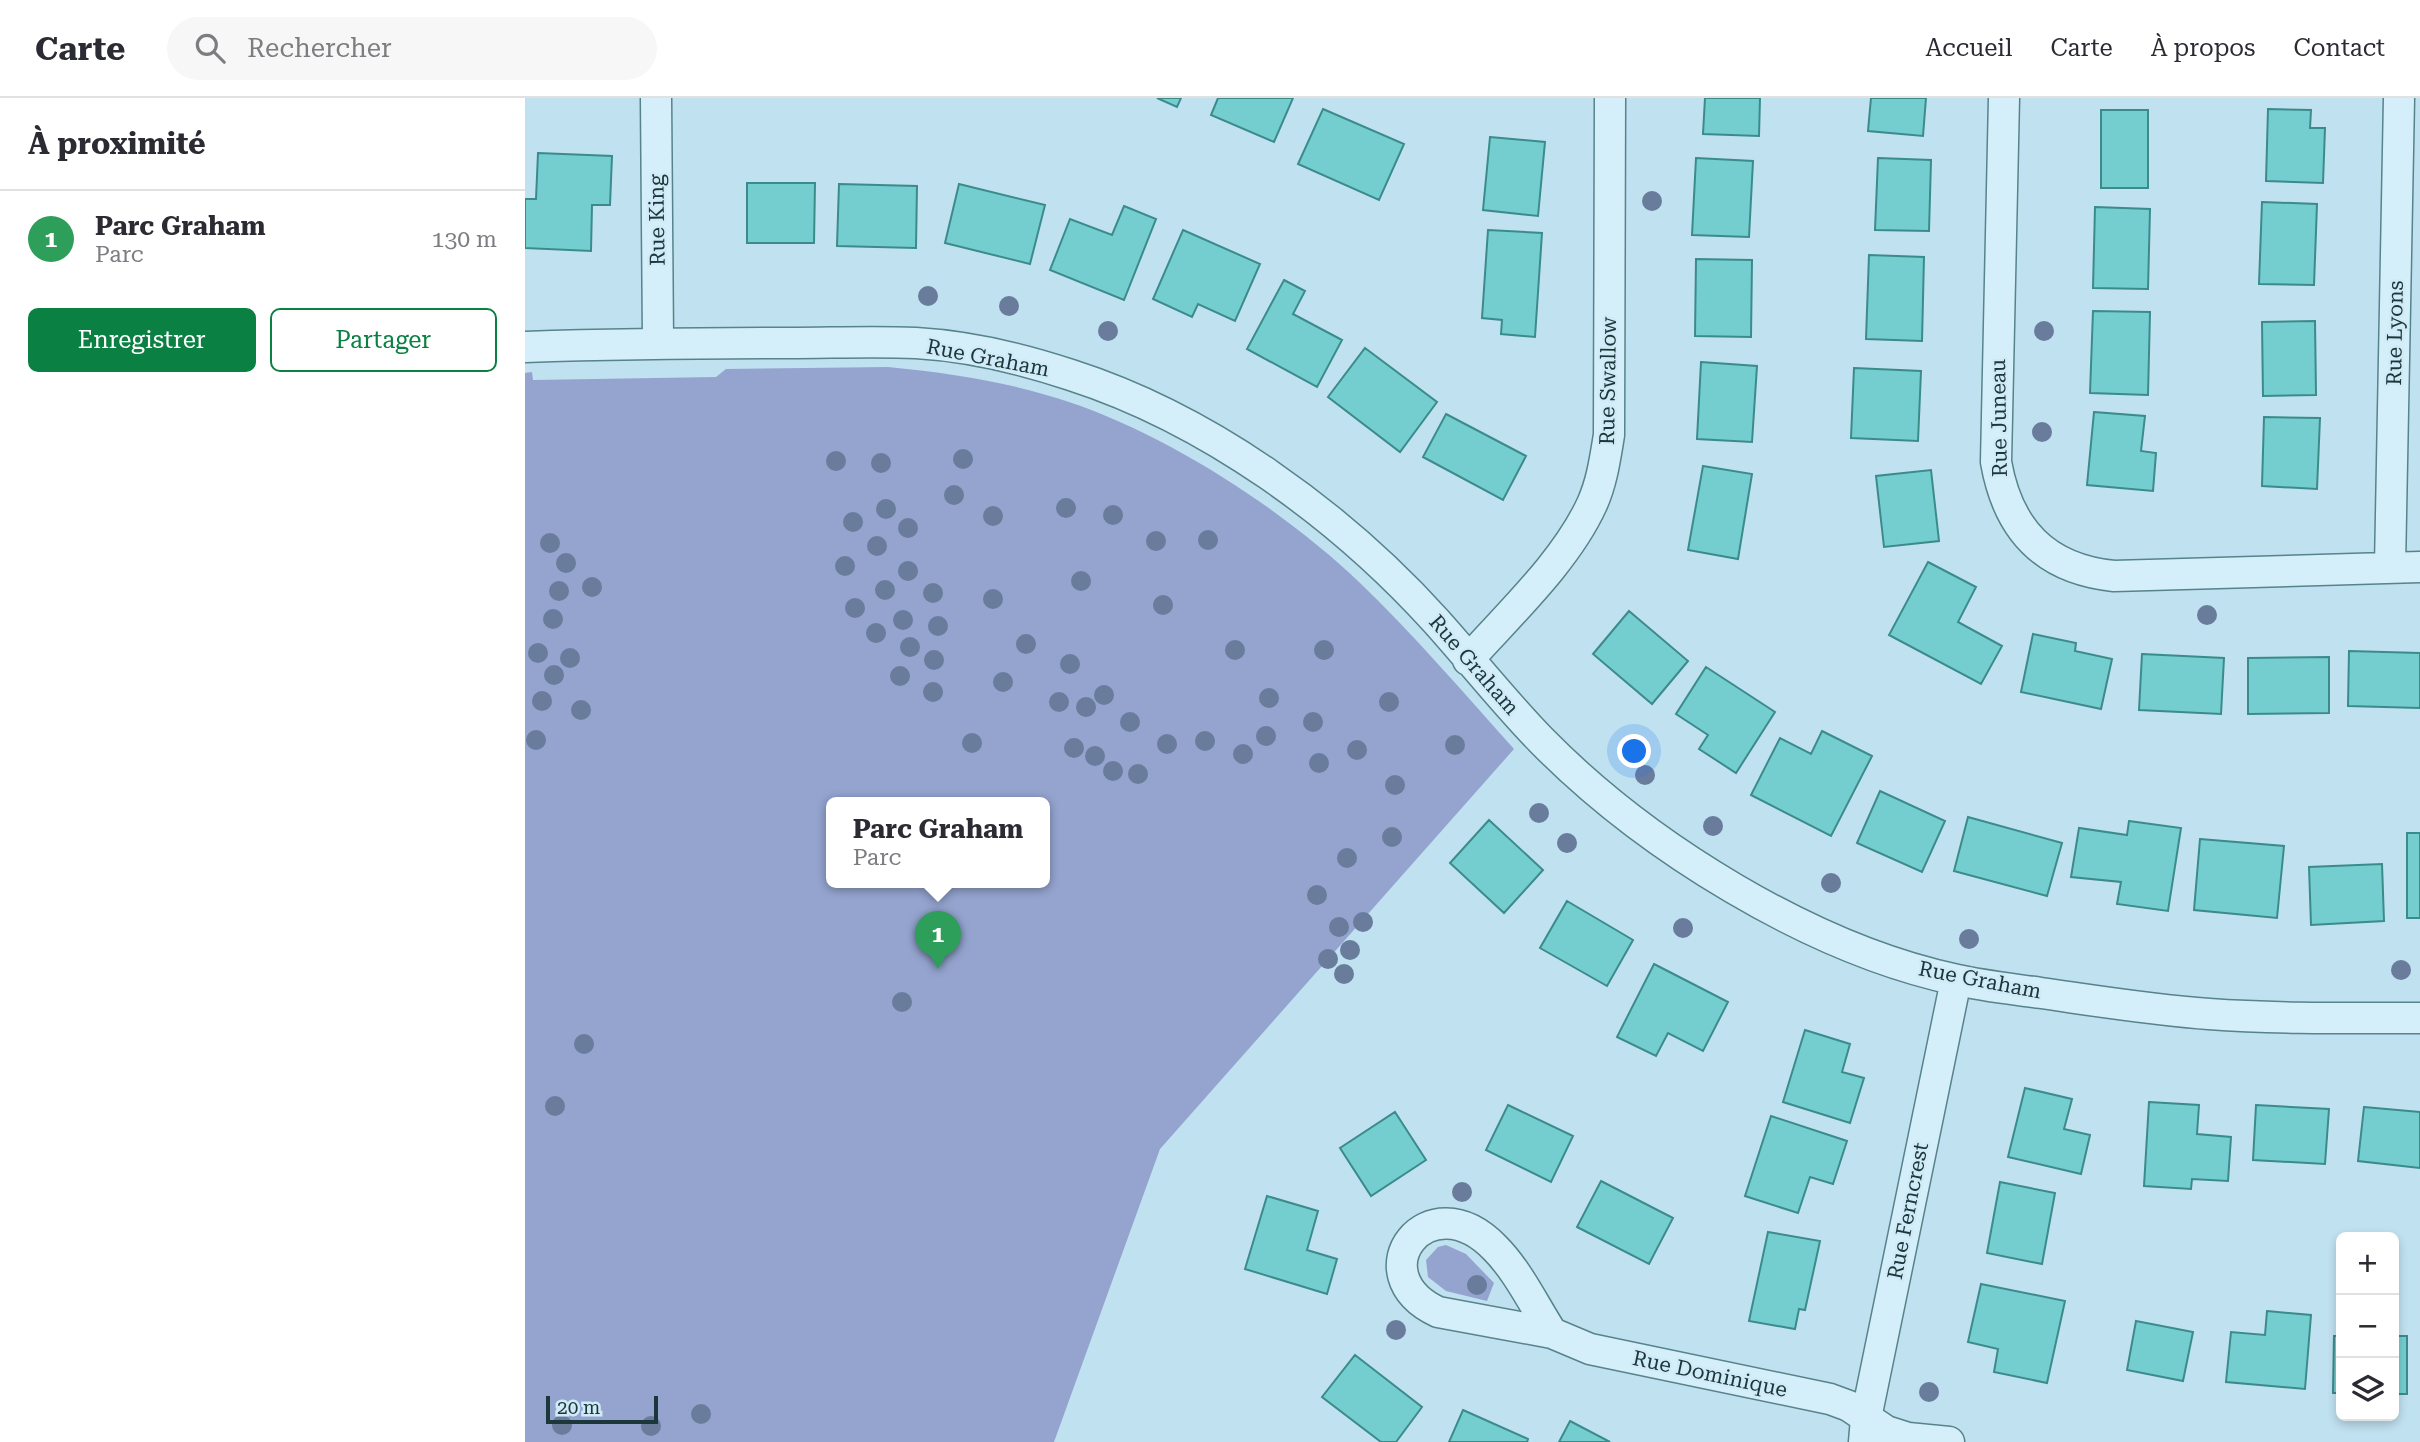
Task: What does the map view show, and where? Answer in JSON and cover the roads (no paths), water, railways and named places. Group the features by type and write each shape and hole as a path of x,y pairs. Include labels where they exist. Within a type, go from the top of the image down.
{"street":[{"name":"Rue King","path":"656,98 657,342"},
{"name":"Rue Swallow","path":"1468,660 1549,570 1578,531 1593,503 1604,472 1609,435 1610,98"},
{"name":"Rue Juneau","path":"2004,98 1996,462 2000,488 2010,510 2024,530 2043,551 2067,566 2114,576 2420,567"},
{"name":"Rue Lyons","path":"2390,567 2399,98"},
{"name":"Rue Graham","path":"525,347 657,342 919,344 988,354 1072,375 1145,405 1218,441 1279,483 1339,528 1389,573 1437,621 1468,660 1542,741 1586,782 1690,862 1743,894 1842,943 1956,980 2121,1005 2211,1014 2420,1018"},
{"name":"Rue Ferncrest","path":"1865,1430 1956,980"},
{"name":"Rue Dominique","path":"1552,1333 1508,1264 1478,1233 1442,1223 1424,1227 1410,1240 1403,1256 1403,1275 1410,1292 1422,1305 1450,1315 1552,1333 1590,1349 1830,1399 1849,1406 1865,1430 1949,1442"}],"place":[{"name":"Parc Graham","path":"938,969"}]}
